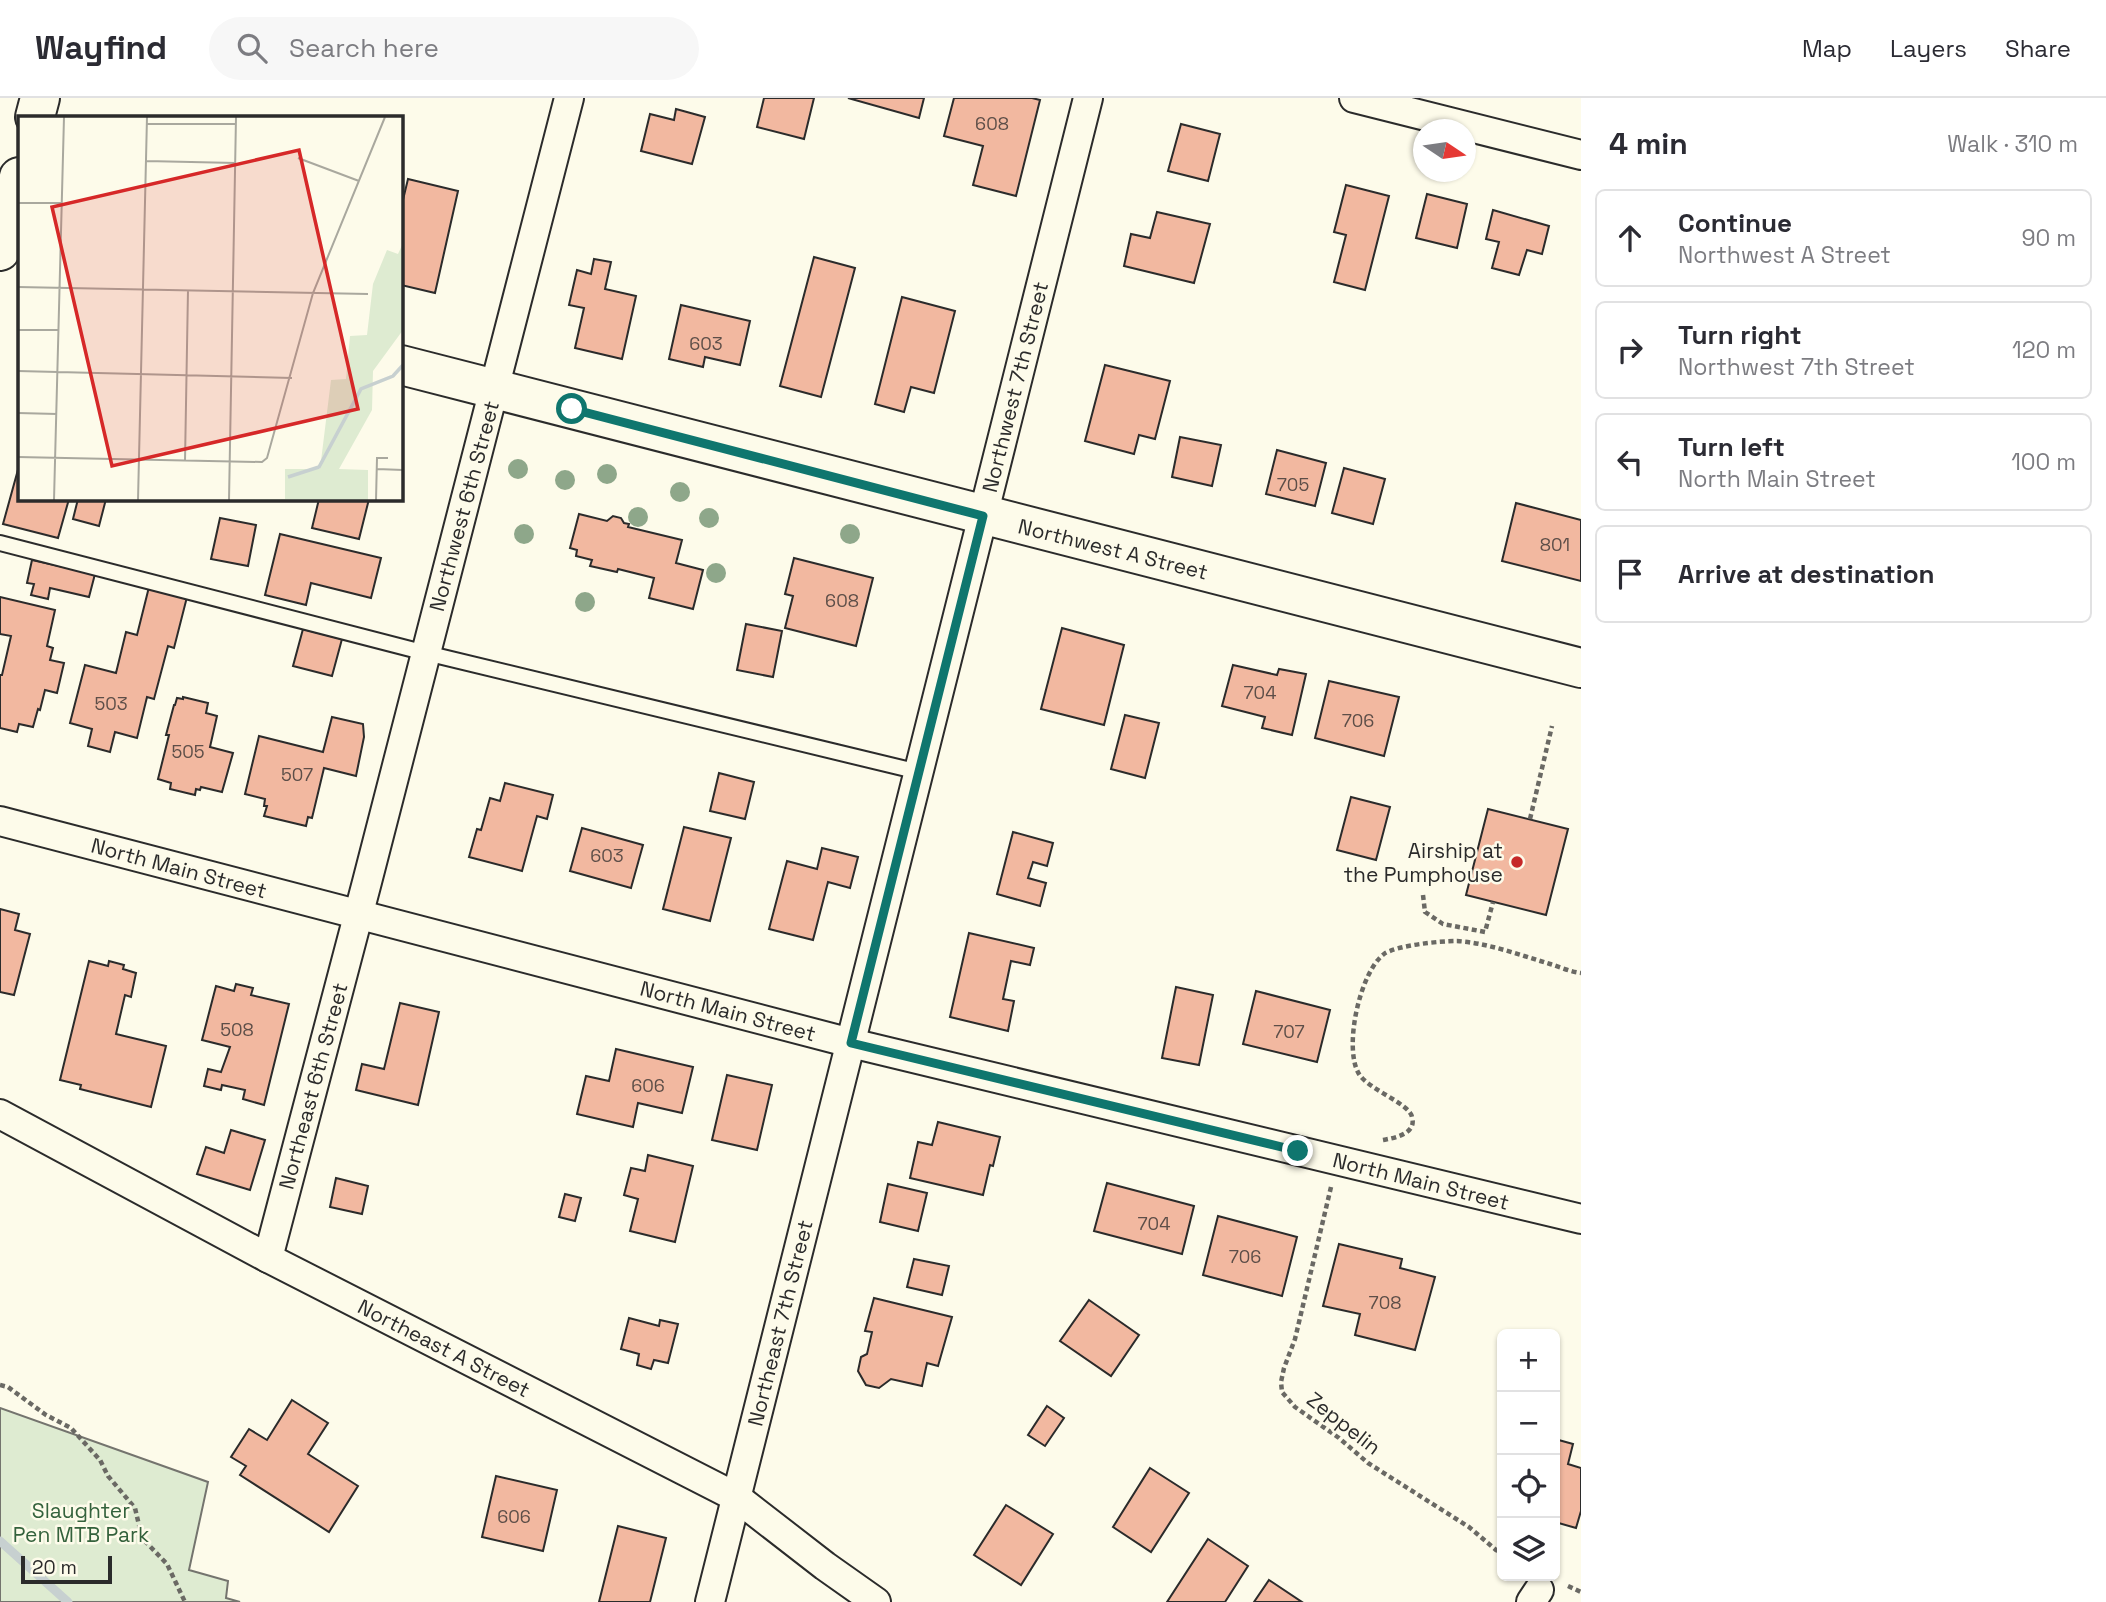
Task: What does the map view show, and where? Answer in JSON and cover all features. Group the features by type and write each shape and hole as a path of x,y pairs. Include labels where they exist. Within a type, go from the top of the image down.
{"street":[{"path":"35,116 40,98"},
{"name":"Northwest 6th Street","path":"358,915 569,98"},
{"name":"Northwest 7th Street","path":"851,1043 1088,98"},
{"path":"1354,98 1581,155"},
{"path":"0,251 18,181"},
{"path":"0,261 18,267"},
{"name":"Northwest A Street","path":"402,365 1581,668"},
{"name":"North Main Street","path":"0,821 851,1043 1581,1219"},
{"name":"Northeast 6th Street","path":"268,1258 358,915"},
{"name":"Northeast 7th Street","path":"710,1602 851,1043"},
{"name":"Northeast A Street","path":"0,1114 268,1258 736,1497 876,1602"}],"lane":[{"path":"0,543 426,653 919,772"}],"path":[{"path":"1530,819 1552,726"},
{"path":"1423,895 1425,912 1443,923 1485,932 1493,902"},
{"path":"1377,1141 1405,1134 1413,1118 1402,1105 1364,1080 1358,1072 1354,1058 1356,1010 1376,961 1393,950 1458,941 1507,951 1581,973"},
{"name":"Zeppelin","path":"1336,1180 1332,1185 1295,1339 1284,1368 1282,1392 1295,1407 1339,1438 1368,1463 1469,1527 1497,1550"},
{"path":"0,1384 46,1415 72,1427 135,1508 142,1538 167,1564 185,1602"}],"green space":[{"name":"Slaughter Pen MTB Park","path":"0,1408 208,1482 189,1570 228,1581 226,1598 240,1602 0,1602"}],"building":[{"path":"764,98 814,98 804,139 757,127"},
{"path":"848,98 924,98 919,118"},
{"path":"954,98 1040,100 1016,196 973,185 983,146 944,136"},
{"path":"676,109 705,117 692,164 641,151 650,114 674,120"},
{"path":"1181,124 1220,134 1208,181 1168,171"},
{"path":"408,179 458,191 435,293 402,285 402,204"},
{"path":"1346,185 1389,196 1365,290 1334,282 1346,235 1334,232"},
{"path":"1427,194 1467,204 1457,248 1416,238"},
{"path":"1493,210 1549,226 1542,254 1527,250 1519,275 1492,268 1499,242 1486,239"},
{"path":"1157,212 1210,224 1194,283 1124,266 1131,234 1150,238"},
{"path":"814,257 855,268 821,397 780,386"},
{"path":"594,259 611,262 605,289 636,296 622,359 575,348 584,308 569,305 577,270 591,274"},
{"path":"902,297 955,311 934,393 911,387 904,412 875,404"},
{"path":"681,305 750,321 740,365 705,357 703,367 669,359"},
{"path":"1105,365 1170,381 1155,439 1139,435 1134,454 1085,441"},
{"path":"1180,437 1221,445 1212,486 1172,477"},
{"path":"1277,450 1326,463 1315,506 1266,494"},
{"path":"1344,468 1385,479 1373,524 1332,513"},
{"path":"18,470 18,500 69,500 58,538 3,524"},
{"path":"78,500 106,500 99,526 73,519"},
{"path":"319,500 369,500 359,539 312,528"},
{"path":"1516,503 1581,520 1581,581 1502,561"},
{"path":"579,514 607,521 613,516 621,518 624,523 629,524 628,527 682,540 676,563 703,570 693,609 649,598 654,578 618,569 617,572 590,566 592,560 576,556 577,550 570,548"},
{"path":"220,518 256,525 248,566 211,559"},
{"path":"280,534 381,558 371,598 311,583 306,605 265,595"},
{"path":"794,558 873,578 856,646 785,628 793,596 785,594"},
{"path":"32,560 95,574 89,597 50,588 48,599 31,595 34,584 27,583"},
{"path":"149,587 187,597 174,648 168,646 154,699 147,697 137,738 115,732 110,752 88,746 92,729 70,723 85,665 116,673 126,632 137,635"},
{"path":"0,597 55,610 47,646 53,648 50,660 64,663 57,693 45,690 33,727 19,724 17,732 0,728 0,675 11,636 0,634"},
{"path":"746,624 782,631 773,677 737,670"},
{"path":"1062,628 1124,645 1104,725 1041,709"},
{"path":"303,629 342,639 332,676 293,666"},
{"path":"1233,665 1277,675 1279,669 1306,674 1292,735 1262,728 1265,717 1222,706"},
{"path":"1329,681 1399,697 1384,756 1315,738"},
{"path":"177,698 208,703 206,713 217,716 210,747 233,753 222,792 201,787 200,790 196,789 195,795 170,789 171,783 158,779 174,705"},
{"path":"1125,715 1159,723 1145,778 1111,769"},
{"path":"332,717 363,724 364,737 356,776 324,768 312,818 308,817 306,826 264,816 267,806 264,806 265,799 245,794 259,736 323,752"},
{"path":"719,773 754,782 745,819 710,811"},
{"path":"505,783 553,795 547,819 537,816 522,871 469,857 477,829 481,830 490,798 500,801"},
{"path":"1351,797 1390,807 1376,860 1337,850"},
{"name":"Airship at the Pumphouse","path":"1488,809 1568,829 1546,915 1466,895"},
{"path":"684,827 731,838 710,921 663,909"},
{"path":"582,828 643,845 631,888 570,871"},
{"path":"1013,832 1053,843 1047,866 1033,862 1028,878 1046,883 1040,906 997,894"},
{"path":"822,848 858,857 850,888 828,882 813,940 769,929 787,861 817,869"},
{"path":"0,909 19,914 15,930 30,934 14,995 0,992"},
{"path":"969,933 1034,948 1030,965 1011,961 1003,999 1014,1001 1008,1031 950,1017"},
{"path":"89,961 108,966 109,961 124,965 123,969 136,973 131,997 125,995 116,1034 166,1046 151,1107 80,1089 81,1085 60,1080"},
{"path":"236,984 253,988 251,995 289,1004 264,1105 243,1099 245,1090 222,1085 221,1090 204,1086 208,1069 221,1072 230,1047 202,1040 216,986 234,991"},
{"path":"1176,987 1213,995 1199,1065 1162,1058"},
{"path":"1256,991 1330,1010 1317,1062 1243,1044"},
{"path":"400,1003 439,1012 418,1105 356,1090 362,1064 384,1069"},
{"path":"616,1049 693,1067 682,1113 638,1103 633,1127 577,1114 586,1076 609,1081"},
{"path":"727,1075 772,1085 757,1150 712,1140"},
{"path":"938,1122 1000,1137 983,1195 910,1178 918,1142 932,1145"},
{"path":"231,1130 265,1140 250,1190 197,1174 206,1147 224,1153"},
{"path":"648,1155 693,1166 675,1242 630,1231 638,1199 624,1195 631,1168 645,1171"},
{"path":"336,1178 368,1186 362,1214 330,1207"},
{"path":"1107,1183 1194,1206 1182,1254 1094,1231"},
{"path":"888,1184 927,1193 918,1231 880,1222"},
{"path":"565,1194 581,1198 575,1221 559,1217"},
{"path":"1218,1216 1297,1237 1282,1296 1203,1275"},
{"path":"1339,1244 1402,1259 1400,1268 1435,1277 1415,1350 1355,1335 1360,1314 1323,1306"},
{"path":"914,1259 949,1266 942,1295 907,1287"},
{"path":"874,1298 952,1317 938,1366 927,1363 922,1386 891,1379 879,1388 866,1385 858,1371 861,1357 867,1354 872,1332 865,1331"},
{"path":"1089,1300 1139,1335 1111,1376 1060,1341"},
{"path":"629,1318 659,1326 660,1320 678,1324 668,1363 654,1360 651,1369 637,1365 639,1354 621,1349"},
{"path":"292,1400 328,1423 308,1454 358,1486 329,1532 240,1475 246,1466 231,1457 249,1429 267,1440"},
{"path":"1047,1406 1064,1418 1045,1446 1028,1435"},
{"path":"1560,1440 1573,1444 1568,1464 1581,1468 1581,1511 1576,1528 1560,1523"},
{"path":"1150,1468 1189,1493 1151,1552 1113,1527"},
{"path":"496,1476 557,1490 543,1551 482,1537"},
{"path":"1006,1505 1053,1534 1021,1585 974,1555"},
{"path":"618,1526 666,1538 650,1602 599,1602"},
{"path":"1208,1539 1248,1566 1225,1602 1167,1602"},
{"path":"1269,1580 1302,1602 1254,1602"}],"waterway":[{"path":"0,1541 68,1602"}],"place":[{"name":"Airship at the Pumphouse","path":"1517,862"}],"route":[{"path":"572,409 983,516 851,1043 1298,1151"}]}
